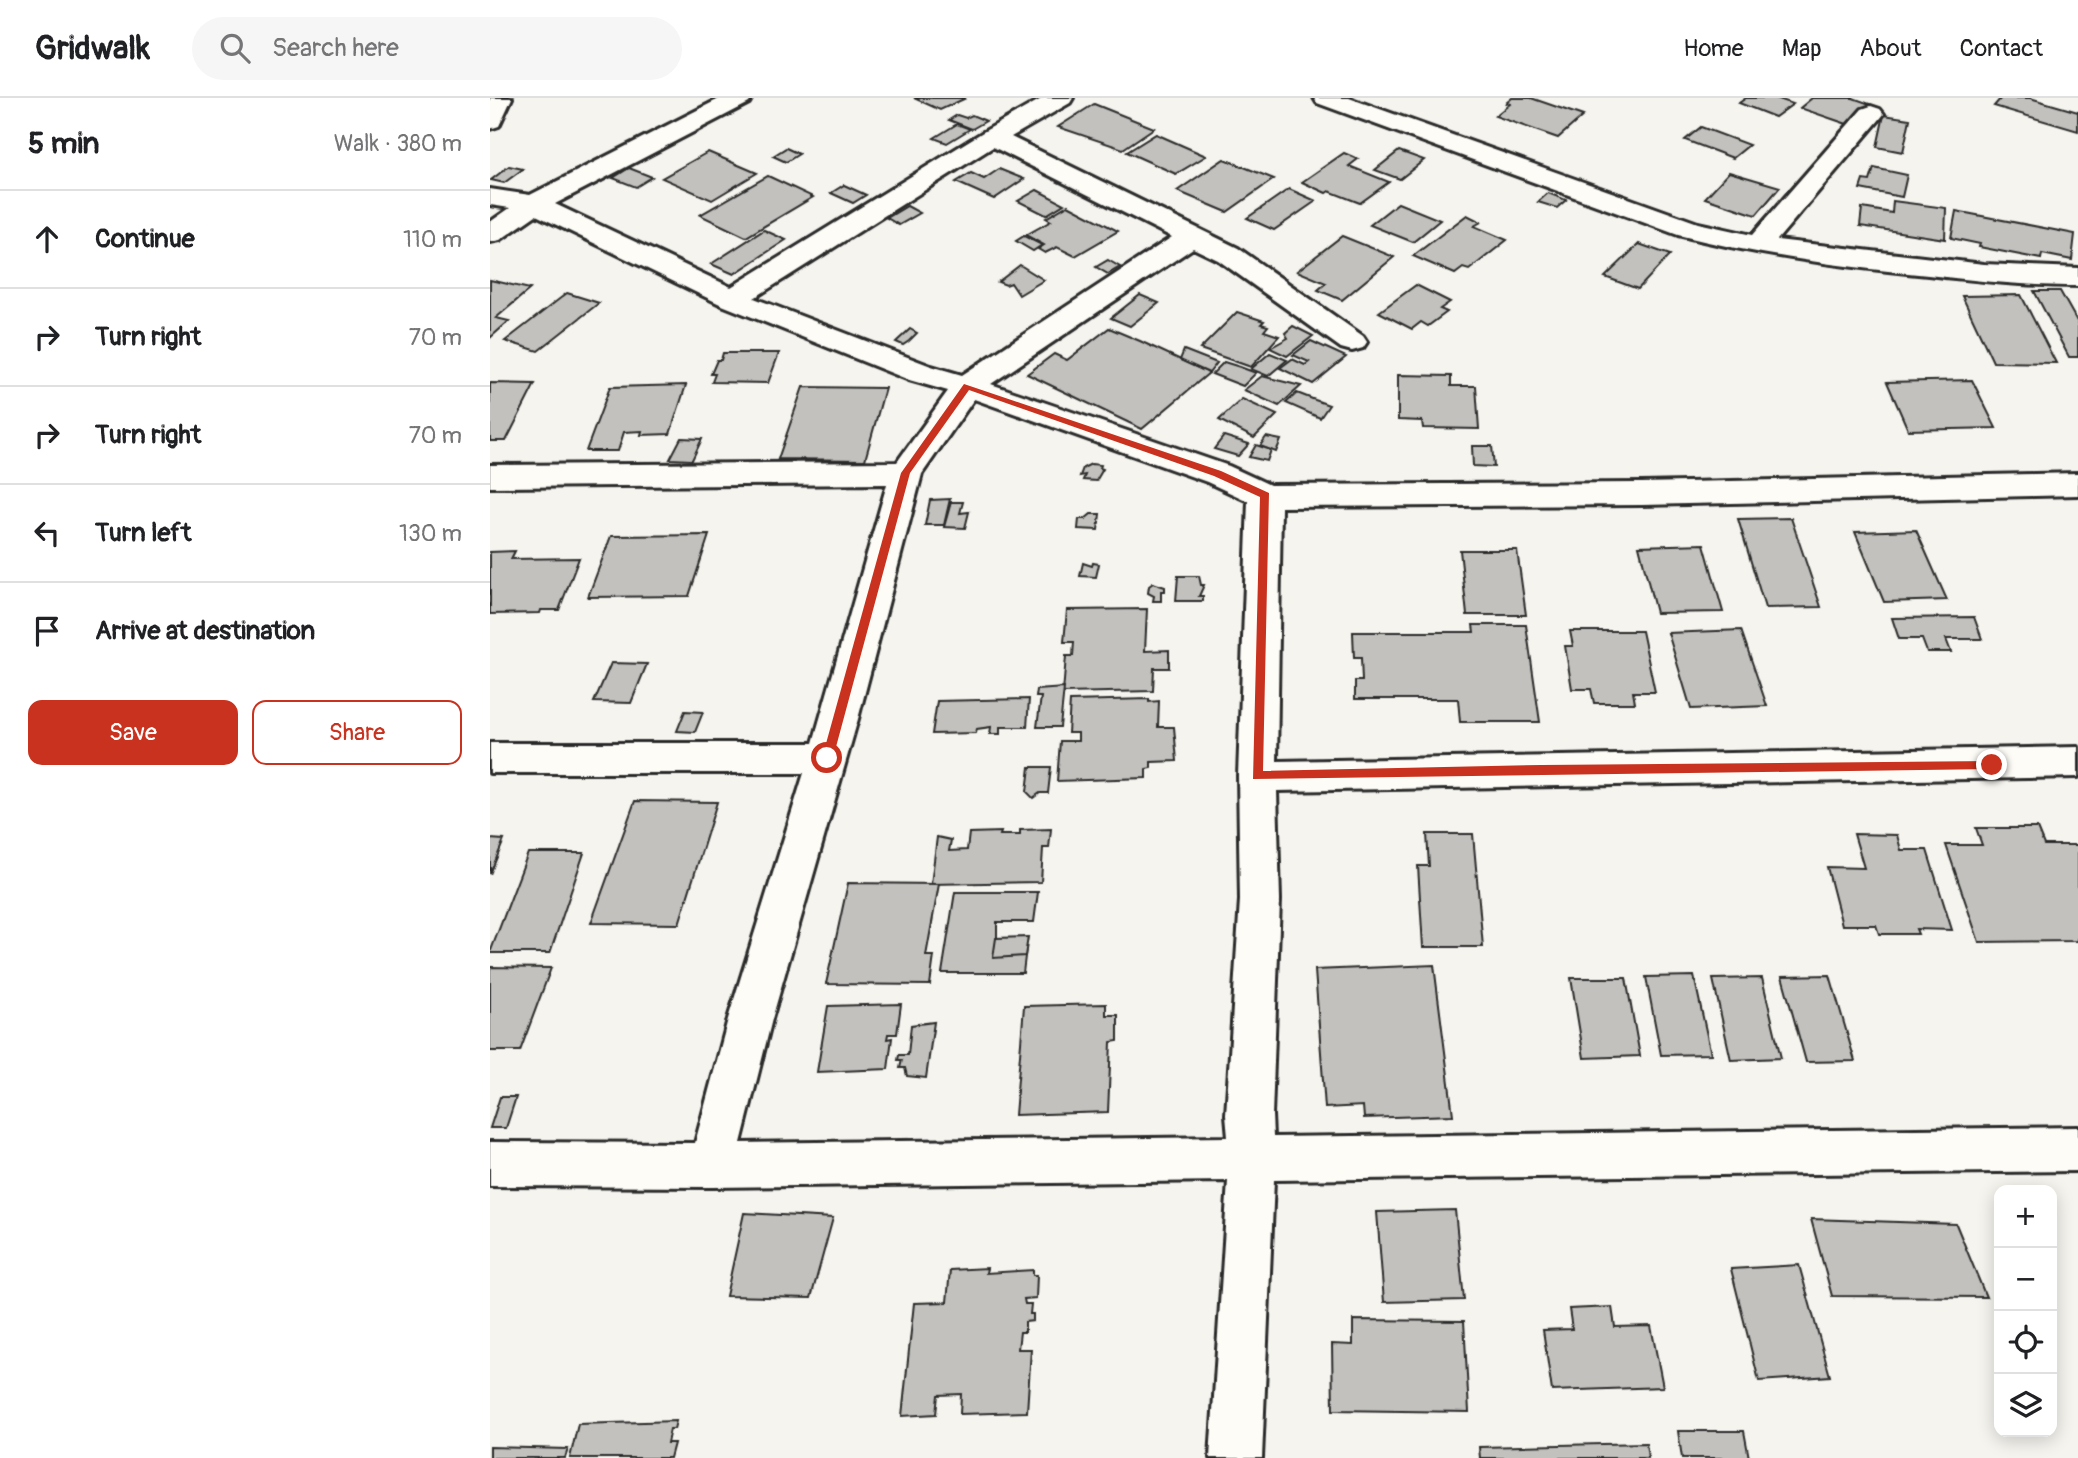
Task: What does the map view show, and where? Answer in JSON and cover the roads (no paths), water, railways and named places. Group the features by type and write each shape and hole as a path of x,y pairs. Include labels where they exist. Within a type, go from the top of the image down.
{"street":[{"path":"490,121 500,98"},
{"path":"490,234 534,204 740,98"},
{"path":"732,299 992,137 1061,98"},
{"path":"1326,98 1688,229 1758,245 1941,268 2019,275 2078,276"},
{"path":"1758,245 1871,114"},
{"path":"992,137 1228,254 1352,342"},
{"path":"490,197 534,204 732,299 920,373 967,386 1218,474 1265,496 1642,494 2078,484"},
{"path":"712,1165 750,1019 827,758 906,473 967,386 1193,236"},
{"path":"490,476 906,473"},
{"path":"1236,1458 1252,1159 1249,1115 1261,900 1257,776 1265,496"},
{"path":"490,758 827,758"},
{"path":"1257,776 2078,762"},
{"path":"490,1164 712,1165 2078,1149"}]}
